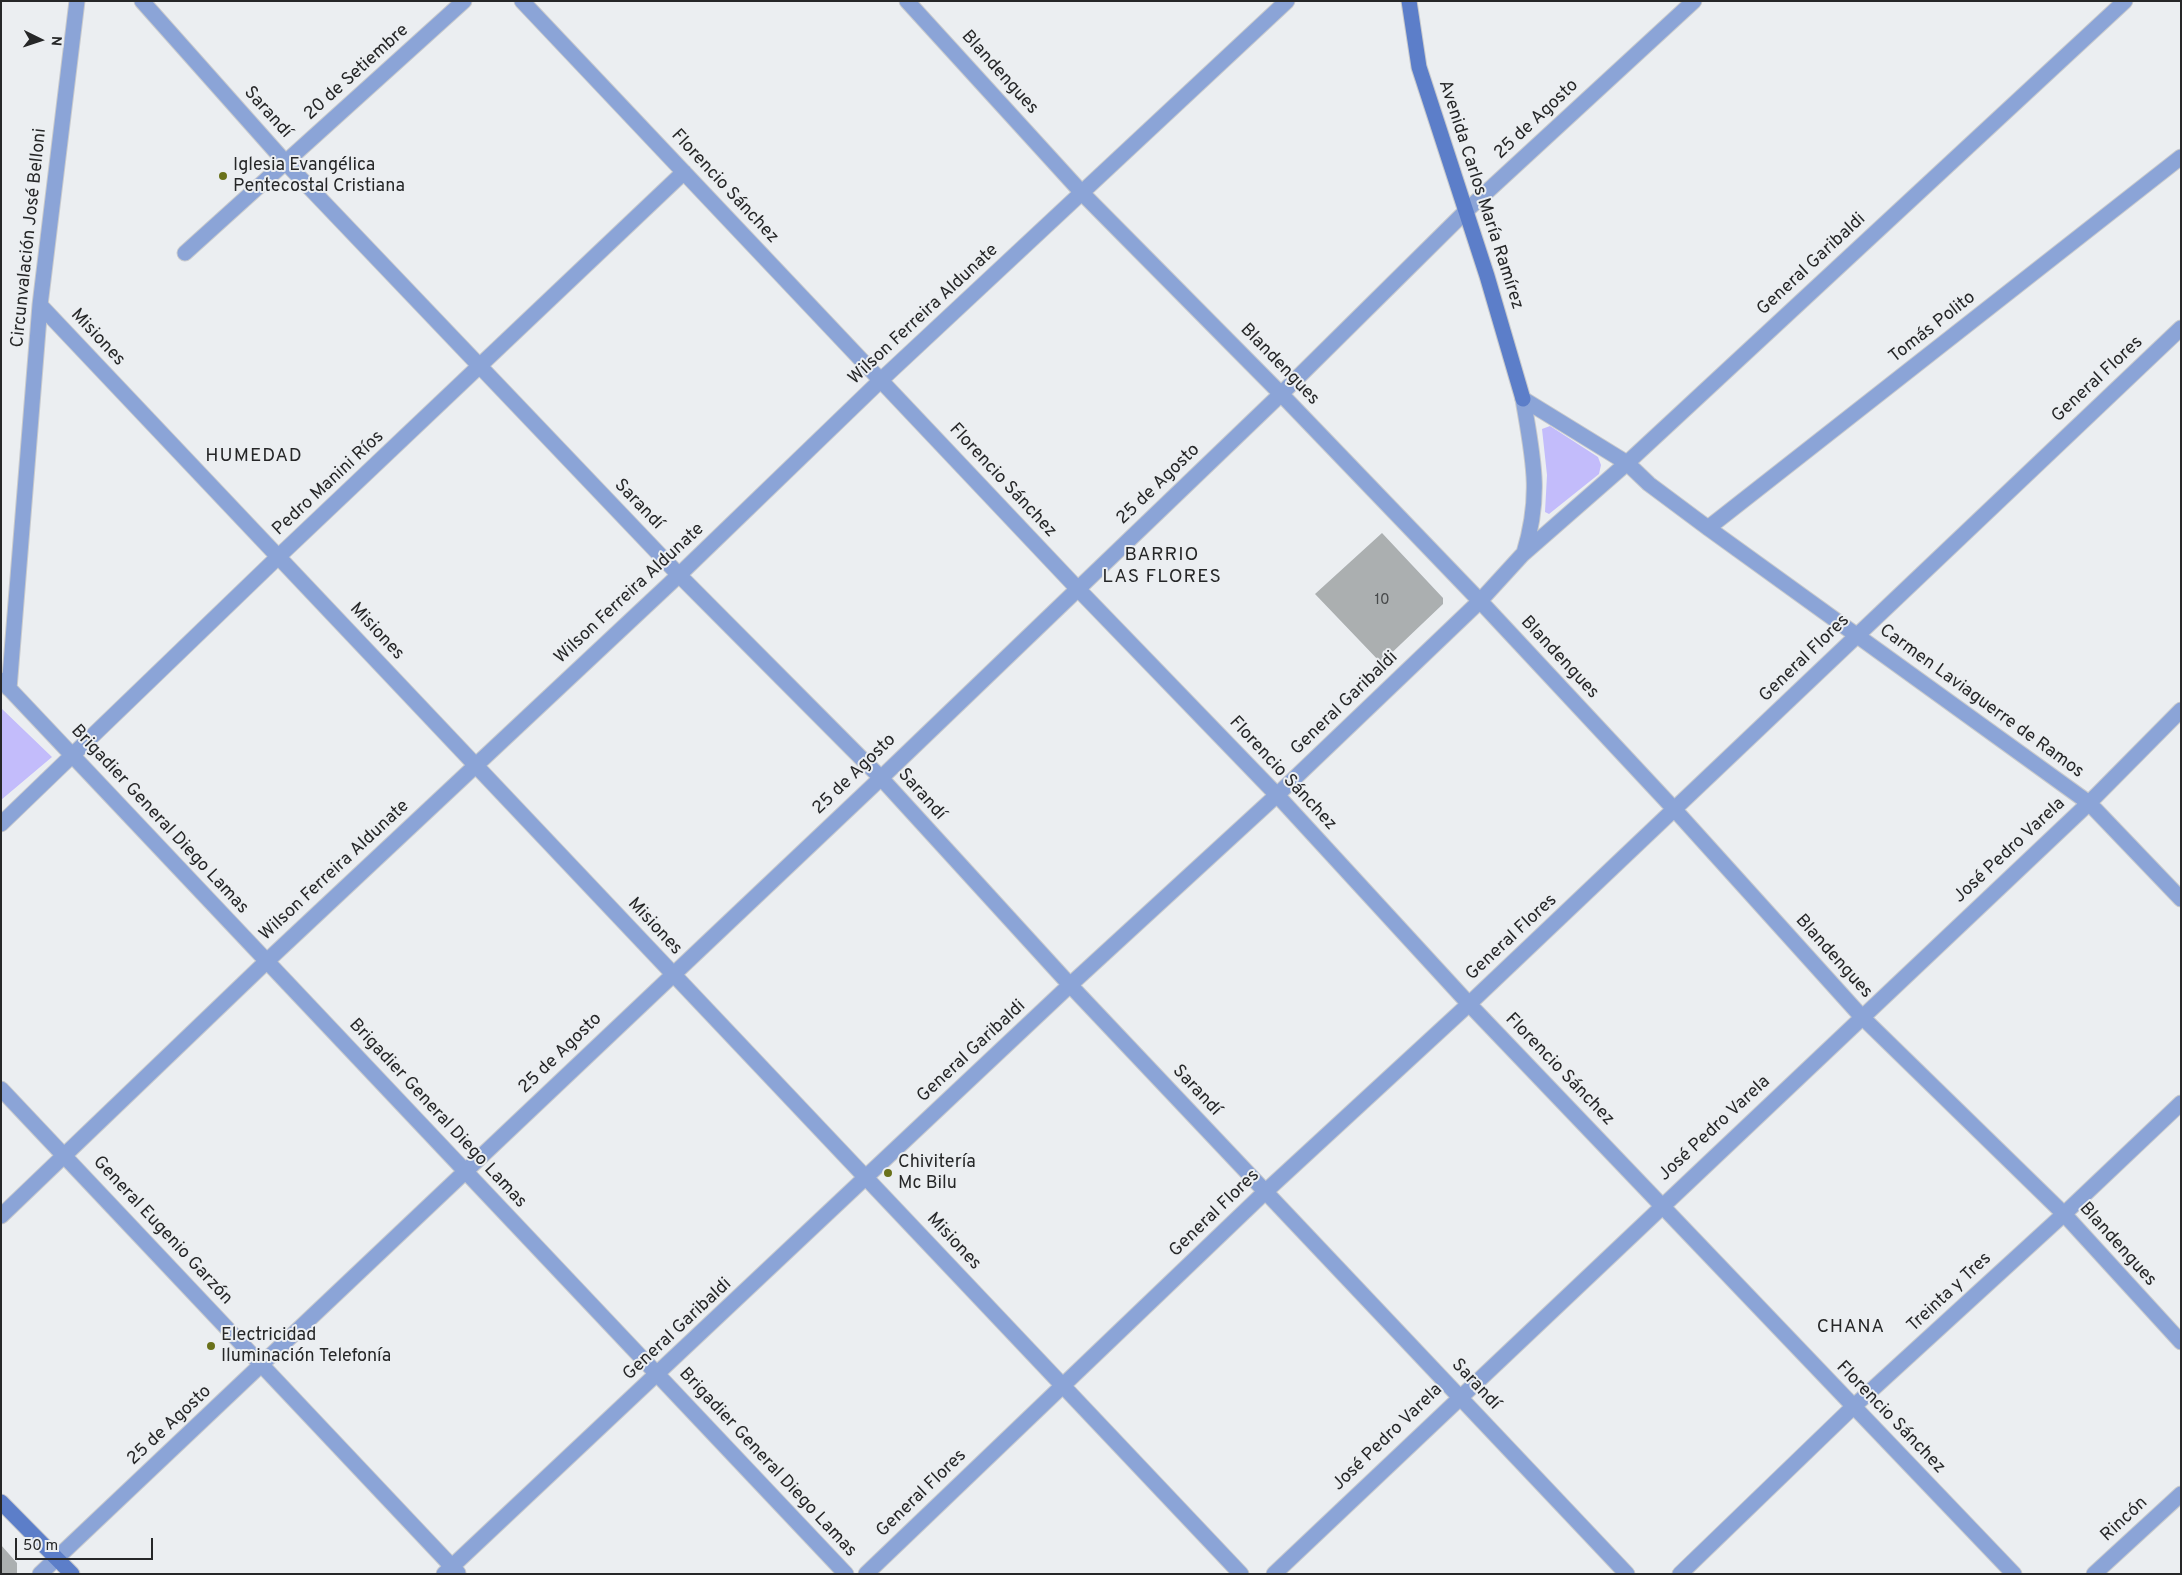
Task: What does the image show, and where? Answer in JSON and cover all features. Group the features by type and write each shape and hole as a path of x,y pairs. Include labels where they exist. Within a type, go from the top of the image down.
{"street":[{"name":"Circunvalación José Belloni","path":"5,684 40,305 77,1"},
{"name":"Sarandí","path":"142,1 286,163 679,575 881,778 1070,985 1627,1574"},
{"name":"20 de Setiembre","path":"185,253 464,1"},
{"name":"Florencio Sánchez","path":"522,1 1077,588 1276,795 1469,1004 2014,1574"},
{"name":"Blandengues","path":"907,1 1083,194 1281,394 1480,601 1675,810 1861,1016 2064,1214 2181,1342"},
{"name":"Wilson Ferreira Aldunate","path":"1,1216 267,961 679,575 881,380 1083,194 1287,1"},
{"name":"Avenida Carlos María Ramírez","path":"1410,1 1419,67 1487,276 1523,399"},
{"name":"25 de Agosto","path":"40,1574 881,778 1281,394 1466,210 1694,1"},
{"name":"General Garibaldi","path":"452,1571 1070,985 1276,795 1480,601 1523,554 1627,462 2125,1"},
{"name":"Tomás Polito","path":"1708,528 2181,158"},
{"name":"Pedro Manini Ríos","path":"1,824 278,557 684,172"},
{"name":"Misiones","path":"40,305 1241,1574"},
{"name":"General Flores","path":"866,1574 1265,1192 1469,1004 1675,810 2181,328"},
{"name":"General Garibaldi","path":"1523,399 1534,463 1535,495 1532,527 1523,554"},
{"name":"Carmen Laviaguerre de Ramos","path":"1523,399 1627,462 1649,484 1708,528 2089,803 2181,900"},
{"name":"Brigadier General Diego Lamas","path":"5,684 846,1574"},
{"name":"José Pedro Varela","path":"1274,1574 1861,1016 2089,803 2181,710"},
{"name":"General Eugenio Garzón","path":"1,1089 262,1364 452,1571"},
{"name":"Treinta y Tres","path":"1680,1574 1853,1407 2064,1214 2181,1103"},
{"name":"Rincón","path":"2094,1574 2181,1494"},
{"path":"1,1502 56,1560 72,1574"}],"shaded area":[{"path":"1550,426 1598,457 1601,465 1599,474 1549,514 1545,512 1547,475 1542,429"},
{"path":"1,708 52,757 1,800"}],"building":[{"path":"1382,533 1443,598 1443,604 1381,663 1315,594"},
{"path":"1,1545 17,1563 17,1574 1,1574"}],"place":[{"name":"Iglesia Evangélica Pentecostal Cristiana","path":"223,176"},
{"name":"Chivitería Mc Bilu","path":"888,1173"},
{"name":"Electricidad Iluminación Telefonía","path":"211,1346"}],"district":[{"name":"HUMEDAD","path":"254,457"},
{"name":"BARRIO LAS FLORES","path":"1162,567"},
{"name":"CHANA","path":"1851,1328"}]}
